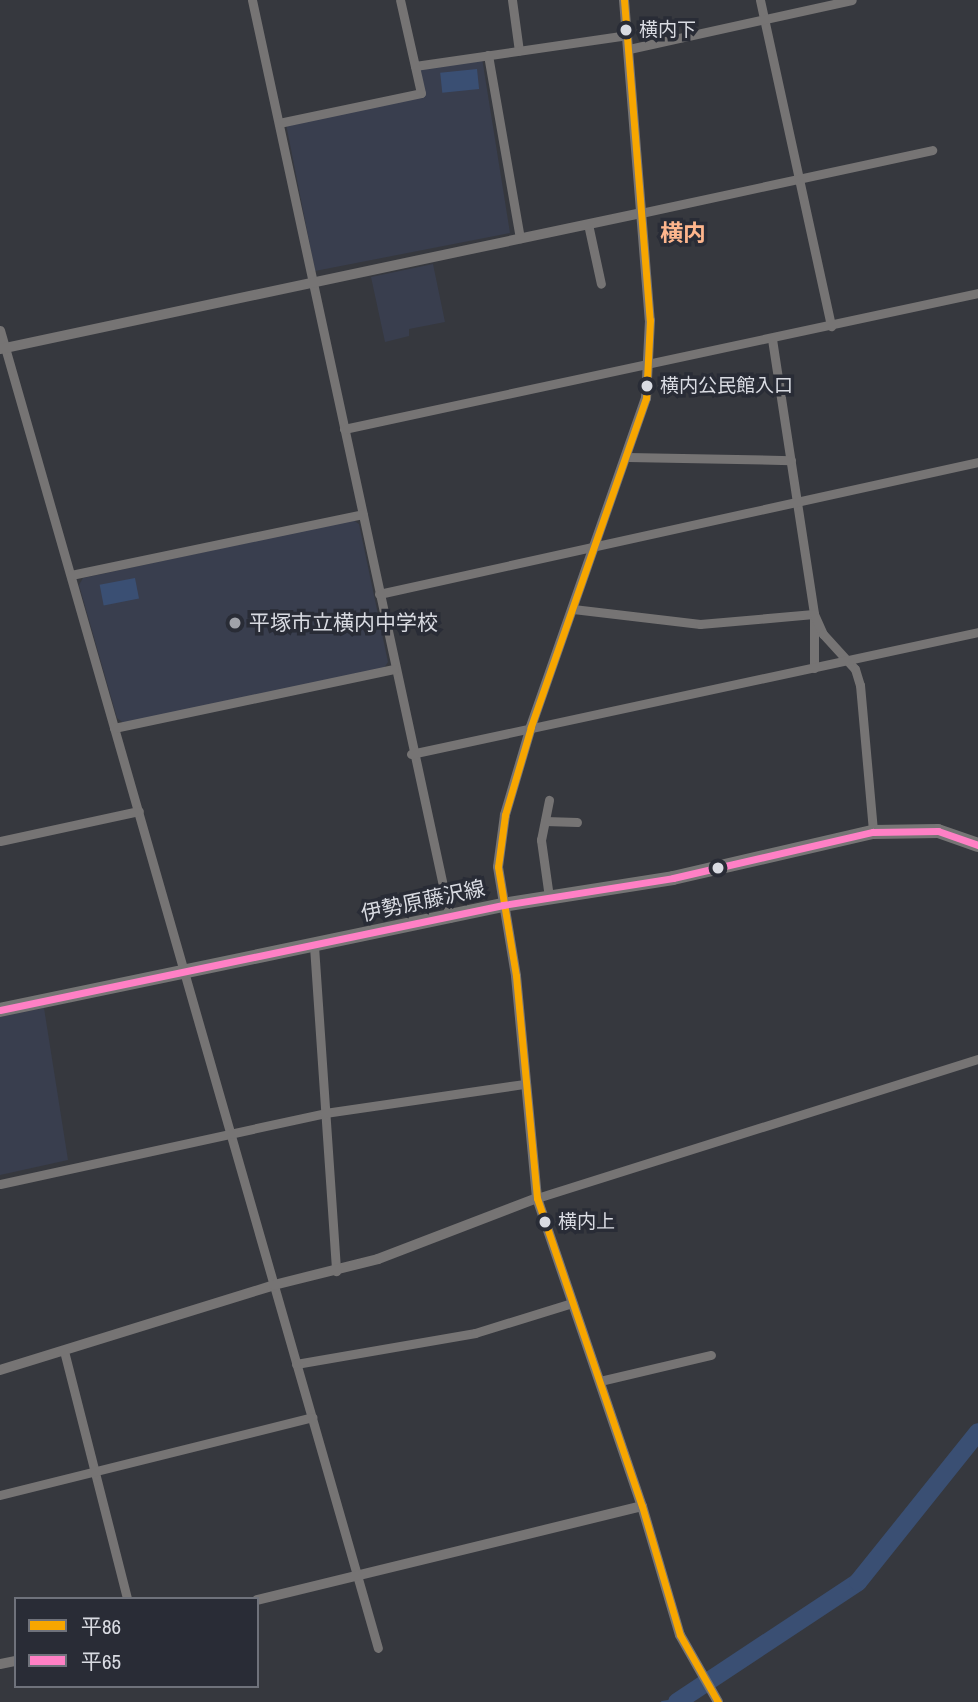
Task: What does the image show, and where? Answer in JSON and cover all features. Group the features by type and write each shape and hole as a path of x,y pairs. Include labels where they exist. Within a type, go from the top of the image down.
{"main road":[{"name":"伊勢原藤沢線","path":"0,1010 503,905 673,878 873,832 938,831 978,845"}],"street":[{"path":"252,0 363,514 411,754 450,918"},
{"path":"279,123 421,93 400,0"},
{"path":"512,0 519,51"},
{"path":"624,0 650,365 639,427 531,727 499,847 503,905 516,976 537,1198 642,1506 680,1635 717,1699"},
{"path":"760,0 831,326"},
{"path":"629,48 852,0"},
{"path":"415,66 628,35"},
{"path":"488,55 520,238"},
{"path":"3,349 932,150"},
{"path":"588,224 601,284"},
{"path":"344,429 978,293"},
{"path":"0,330 3,349 71,575 378,1648"},
{"path":"772,339 814,614 814,668"},
{"path":"628,457 790,460"},
{"path":"379,594 978,462"},
{"path":"71,575 363,514"},
{"path":"573,609 700,624 814,614"},
{"path":"814,614 823,634 849,661 860,685 873,832"},
{"path":"411,754 978,632"},
{"path":"114,727 394,668"},
{"path":"549,800 541,840 549,897"},
{"path":"0,841 139,811"},
{"path":"545,821 577,822"},
{"path":"314,946 336,1270"},
{"path":"0,1370 274,1285 378,1259 537,1198 978,1059"},
{"path":"0,1184 325,1113 525,1084"},
{"path":"296,1364 475,1333 572,1303"},
{"path":"64,1351 127,1597"},
{"path":"600,1381 711,1355"},
{"path":"0,1495 312,1417"},
{"path":"259,1600 642,1506"}],"shaded area":[{"path":"482,58 510,233 315,271 286,124 423,97 419,68"},
{"path":"433,264 445,322 409,329 409,336 385,342 371,277"},
{"name":"平塚市立横内中学校","path":"353,520 359,524 388,662 384,668 125,724 117,718 79,585 83,578"},
{"path":"44,1008 68,1160 0,1175 0,1017"}],"water":[{"path":"477,69 479,89 442,93 440,73"},
{"path":"135,578 139,599 104,605 100,585"}],"waterway":[{"path":"677,1702 858,1582 978,1432"},
{"path":"662,1702 681,1699"}],"transit line":[{"name":"平86","path":"624,0 650,320 646,398 531,727 505,815 498,867 516,976 537,1198 642,1506 680,1635 718,1702"},
{"name":"平65","path":"0,1010 503,905 673,878 873,832 938,831 978,845"}],"place":[{"name":"横内下","path":"626,30"},
{"name":"横内公民館入口","path":"647,386"},
{"name":"平塚市立横内中学校","path":"235,623"},
{"name":"横内上","path":"545,1222"}],"district":[{"name":"横内","path":"683,233"}]}
